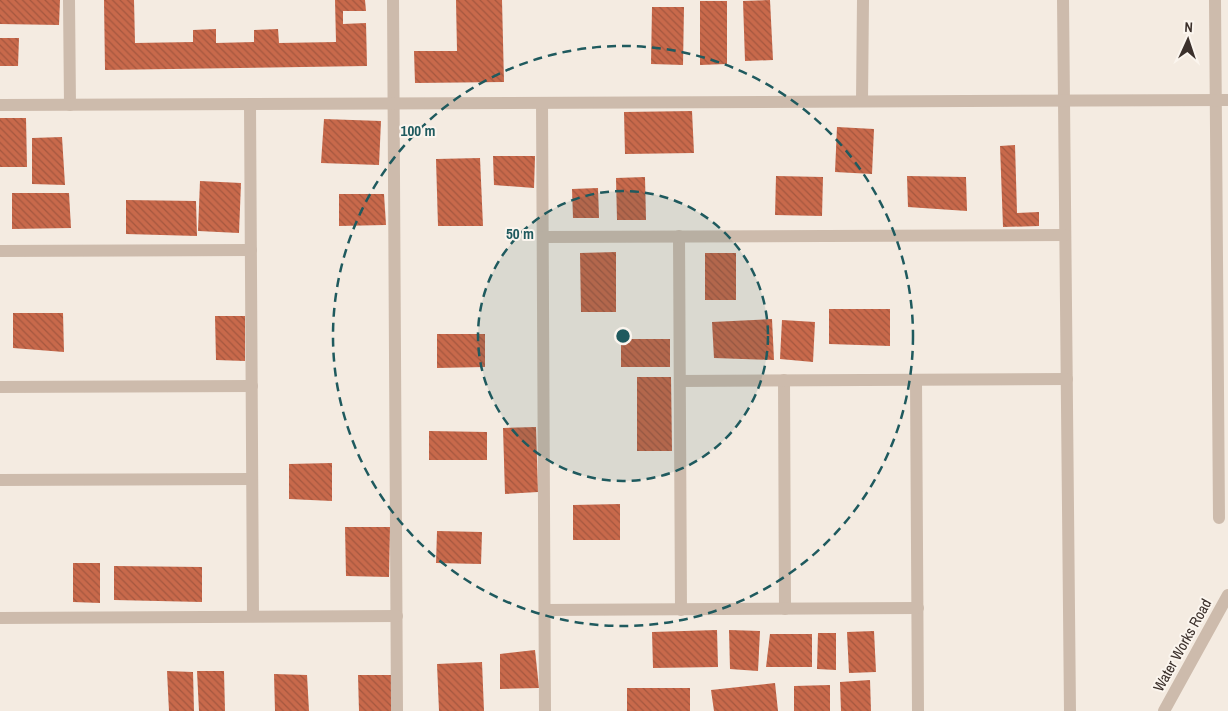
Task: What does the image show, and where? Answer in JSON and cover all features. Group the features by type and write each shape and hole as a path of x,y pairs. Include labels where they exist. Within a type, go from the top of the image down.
{"street":[{"path":"69,0 70,105"},
{"path":"393,0 397,711"},
{"path":"862,101 863,0"},
{"path":"1063,0 1070,711"},
{"path":"1215,0 1222,100 1219,518"},
{"path":"0,105 1222,100"},
{"path":"542,103 545,711"},
{"path":"250,104 253,616"},
{"path":"543,237 1065,235"},
{"path":"679,236 681,610"},
{"path":"0,251 251,250"},
{"path":"680,381 1067,379"},
{"path":"784,380 785,609"},
{"path":"916,380 918,711"},
{"path":"0,387 252,386"},
{"path":"0,480 252,479"},
{"name":"Water Works Road","path":"1164,711 1222,616 1228,595"},
{"path":"545,610 918,608"},
{"path":"0,618 397,616"}],"building":[{"path":"0,0 60,0 59,25 0,24"},
{"path":"104,0 134,0 135,43 193,42 193,30 216,29 216,43 254,42 254,30 278,29 279,43 336,42 335,0 365,0 366,11 343,11 343,24 366,23 367,66 105,70"},
{"path":"456,0 502,0 504,82 415,83 414,51 457,51"},
{"path":"770,0 773,60 745,61 743,1"},
{"path":"700,1 727,1 727,64 700,65"},
{"path":"652,7 684,7 683,65 651,64"},
{"path":"0,38 19,38 18,66 0,66"},
{"path":"692,111 694,153 625,154 624,112"},
{"path":"0,118 26,118 27,167 0,167"},
{"path":"324,119 381,121 379,165 321,163"},
{"path":"837,127 874,129 872,174 835,172"},
{"path":"62,137 65,185 32,184 32,138"},
{"path":"1015,145 1017,213 1039,212 1039,226 1003,227 1000,146"},
{"path":"493,156 535,156 534,188 494,185"},
{"path":"480,158 483,226 438,226 436,159"},
{"path":"776,176 823,177 822,216 775,215"},
{"path":"907,176 966,177 967,211 908,207"},
{"path":"645,177 646,220 617,220 616,178"},
{"path":"200,181 241,183 239,233 198,231"},
{"path":"598,188 599,218 573,218 572,189"},
{"path":"12,193 69,193 71,228 12,229"},
{"path":"339,194 384,194 386,225 339,226"},
{"path":"126,200 196,201 197,236 126,234"},
{"path":"616,252 616,312 581,312 580,253"},
{"path":"705,253 736,253 736,300 705,300"},
{"path":"829,309 890,309 890,346 829,344"},
{"path":"13,313 63,313 64,352 13,348"},
{"path":"215,316 245,316 245,361 216,360"},
{"path":"772,319 774,360 714,358 712,322"},
{"path":"782,320 815,322 813,362 780,359"},
{"path":"437,334 485,334 485,367 437,368"},
{"path":"621,339 670,339 670,367 621,367"},
{"path":"637,377 671,377 672,451 637,451"},
{"path":"536,427 538,492 505,494 503,428"},
{"path":"429,431 487,432 487,460 429,460"},
{"path":"332,463 332,501 289,499 289,464"},
{"path":"620,504 620,540 573,540 573,505"},
{"path":"345,527 390,527 389,577 346,576"},
{"path":"437,531 482,532 481,564 436,563"},
{"path":"73,563 100,563 100,603 73,602"},
{"path":"114,566 202,567 202,602 114,600"},
{"path":"717,630 718,667 653,668 652,632"},
{"path":"729,630 760,631 758,671 730,669"},
{"path":"874,631 876,672 849,673 847,632"},
{"path":"818,633 836,633 836,670 817,669"},
{"path":"770,634 812,634 812,667 766,667"},
{"path":"535,650 539,688 500,689 500,654"},
{"path":"482,662 484,711 439,711 437,664"},
{"path":"167,671 193,672 194,711 169,711"},
{"path":"197,671 224,671 225,711 199,711"},
{"path":"274,674 307,675 309,711 275,711"},
{"path":"358,675 391,675 393,711 359,711"},
{"path":"870,680 871,711 841,711 840,682"},
{"path":"775,683 778,711 714,711 711,690"},
{"path":"830,685 830,711 794,711 794,686"},
{"path":"627,688 690,688 690,711 627,711"}]}
